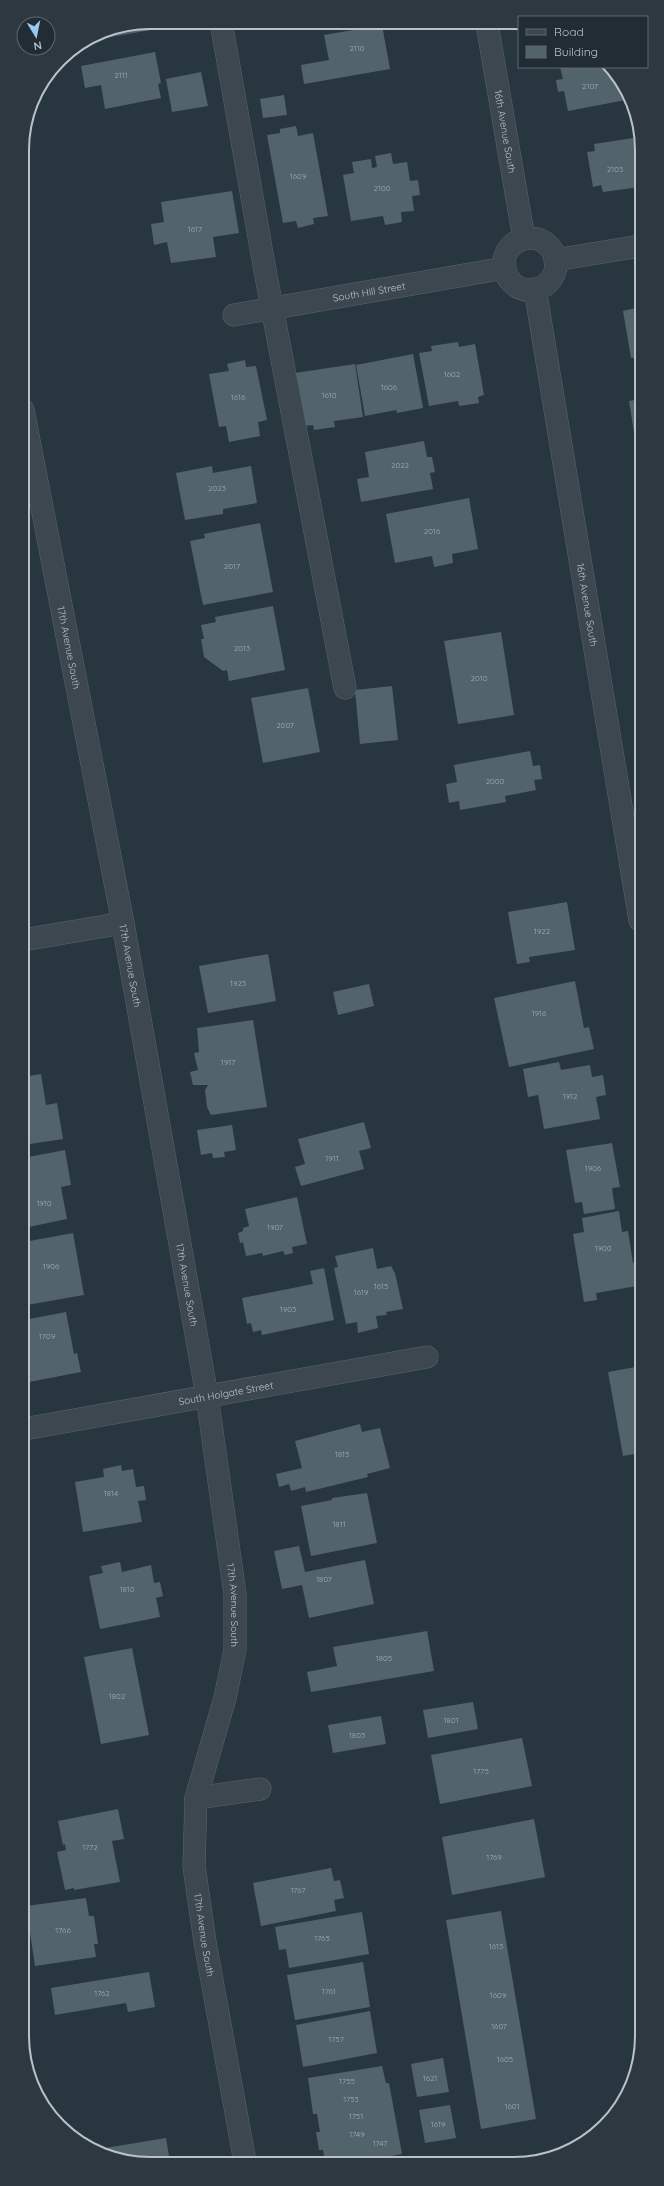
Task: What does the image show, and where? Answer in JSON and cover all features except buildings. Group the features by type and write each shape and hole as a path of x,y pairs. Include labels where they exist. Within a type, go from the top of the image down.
{"street":[{"path":"222,29 272,309 345,688"},
{"name":"16th Avenue South","path":"488,29 524,239"},
{"path":"532,238 547,244 553,251 555,260 554,275 549,282 535,289 524,289 516,286 510,280 505,268 505,255 510,247 524,239 532,238"},
{"path":"555,260 635,247"},
{"name":"South Hill Street","path":"234,315 505,268"},
{"name":"16th Avenue South","path":"535,289 633,832 635,857"},
{"name":"17th Avenue South","path":"29,441 123,923 207,1396 235,1594 235,1650 225,1698 196,1798 194,1866 205,1942 244,2157"},
{"path":"29,939 123,923"},
{"name":"South Holgate Street","path":"29,1428 427,1357"},
{"path":"196,1798 260,1789"}]}
